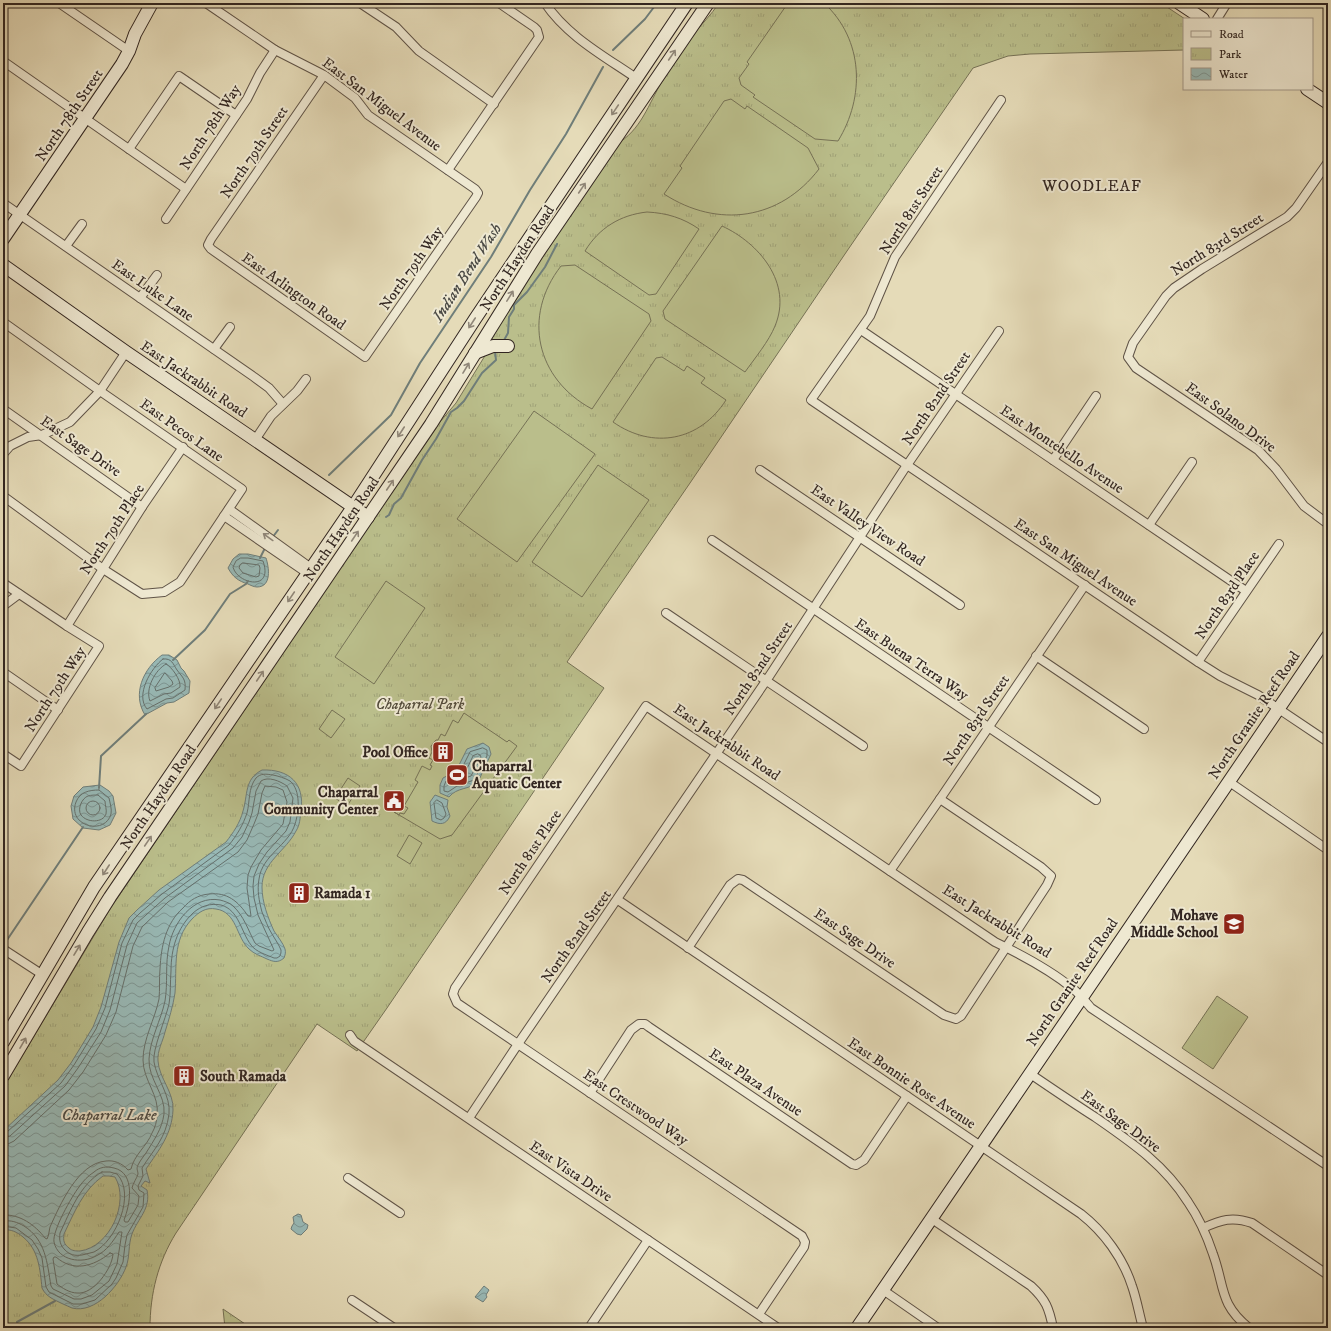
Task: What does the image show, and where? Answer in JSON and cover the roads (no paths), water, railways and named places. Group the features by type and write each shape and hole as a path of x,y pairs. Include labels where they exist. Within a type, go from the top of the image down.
{"main road":[{"name":"North 78th Street","path":"3,239 122,64 129,51 135,34 152,3"},
{"name":"North Hayden Road","path":"3,1042 85,902 110,863 309,571 471,325 636,78 688,3"},
{"name":"North Hayden Road","path":"3,1076 84,938 110,897 431,424 537,254 708,3"},
{"path":"1179,3 1202,18"},
{"path":"1308,90 1328,103"},
{"name":"East Jackrabbit Road","path":"3,265 126,352 368,517"},
{"path":"475,353 493,346 508,346"},
{"name":"North Granite Reef Road","path":"857,1328 1029,1073 1328,636"}],"street":[{"path":"59,3 129,51"},
{"name":"East San Miguel Avenue","path":"206,3 275,50 324,75 355,98 368,115 475,189 478,193"},
{"path":"360,3 396,27 419,51 494,104"},
{"path":"448,170 537,40 539,34 534,27 499,3"},
{"path":"545,3 549,10 570,32 636,78"},
{"path":"1218,18 1227,3"},
{"name":"North 78th Way","path":"166,219 247,99 260,73 275,50"},
{"path":"3,61 186,189"},
{"name":"North 79th Street","path":"208,245 324,75"},
{"path":"129,149 179,76 236,115"},
{"name":"North 81st Street","path":"811,400 873,311 895,257 1001,100"},
{"name":"North 83rd Street","path":"1128,357 1133,343 1166,296 1174,288 1287,217 1296,208 1328,162"},
{"name":"North 79th Way","path":"365,357 478,193"},
{"name":"East Luke Lane","path":"3,203 269,388 283,404"},
{"path":"66,246 82,224"},
{"name":"East Arlington Road","path":"208,245 211,249 365,357"},
{"path":"140,298 156,275"},
{"name":"East Pecos Lane","path":"3,322 242,489 227,513"},
{"path":"214,349 230,326"},
{"name":"East Montebello Avenue","path":"861,330 1246,590"},
{"name":"North 82nd Street","path":"469,1118 766,681 907,465 999,331"},
{"path":"3,454 10,446 28,437 42,436 70,422 100,391 126,352"},
{"name":"East Solano Drive","path":"1128,357 1136,368 1258,450 1269,461 1304,506 1328,524"},
{"path":"255,440 270,416 297,391 306,379"},
{"path":"1053,460 1096,396"},
{"name":"East San Miguel Avenue","path":"811,400 1198,662 1220,676 1258,695 1328,742"},
{"name":"East Sage Drive","path":"3,409 142,507"},
{"name":"North 79th Place","path":"67,626 142,507 183,447"},
{"path":"1149,525 1192,462"},
{"name":"East Valley View Road","path":"760,470 860,536 960,605"},
{"path":"3,496 103,569 142,594 164,592 180,582 227,513 309,571"},
{"name":"East Buena Terra Way","path":"712,540 1096,800"},
{"name":"North 83rd Place","path":"1198,662 1279,544"},
{"path":"3,583 67,626"},
{"name":"North 83rd Street","path":"890,871 1085,585"},
{"path":"3,606 19,594"},
{"path":"666,613 862,746"},
{"name":"North 79th Way","path":"3,754 21,766 99,646 67,626"},
{"path":"1036,656 1144,729"},
{"path":"3,672 58,710"},
{"name":"East Jackrabbit Road","path":"646,706 995,942 1034,962 1059,978 1073,989 1091,1008 1328,1166"},
{"name":"North 81st Place","path":"453,994 459,982 646,706"},
{"path":"1228,781 1328,850"},
{"path":"940,799 1041,867 1051,876 1047,885 1007,948"},
{"name":"East Sage Drive","path":"688,948 730,885 738,879 747,882 944,1015 956,1019 965,1011 1007,948"},
{"name":"East Bonnie Rose Avenue","path":"618,900 1081,1214 1092,1223 1114,1249 1132,1286 1143,1328"},
{"path":"3,949 43,975"},
{"name":"East Crestwood Way","path":"453,994 457,1002 802,1236 805,1242 804,1247 759,1314"},
{"name":"East Plaza Avenue","path":"590,1093 631,1030 639,1024 645,1024 848,1162 856,1165 862,1163 907,1096"},
{"name":"East Vista Drive","path":"350,1035 354,1041 778,1328"},
{"name":"East Sage Drive","path":"1029,1073 1132,1142 1158,1165 1177,1186 1202,1228 1219,1273 1224,1296 1235,1315 1249,1328"},
{"path":"348,1178 400,1214"},
{"path":"932,1218 1031,1286 1042,1296 1047,1306 1053,1328"},
{"path":"1202,1228 1218,1221 1229,1219 1240,1219 1252,1223 1328,1275"},
{"path":"589,1328 648,1240"},
{"path":"883,1290 938,1328"},
{"path":"352,1300 394,1328"}],"water":[{"path":"239,554 248,554 266,558 268,576 265,584 255,587 241,582 232,574 228,568 233,559"},
{"path":"162,655 169,655 177,660 190,681 189,693 174,702 167,703 145,715 141,707 140,699 142,682 150,667"},
{"path":"483,743 489,747 491,754 478,782 474,785 459,790 449,797 440,793 440,785 443,778 456,771 467,749"},
{"name":"Chaparral Lake","path":"262,770 272,770 287,775 298,785 302,801 300,821 292,838 270,864 263,878 262,887 264,904 274,931 285,949 284,958 280,961 269,960 251,951 241,938 232,920 223,911 209,909 200,912 186,927 178,945 175,993 158,1057 159,1067 173,1103 172,1119 164,1141 146,1169 150,1183 145,1181 141,1186 147,1190 148,1197 146,1208 132,1234 126,1267 118,1282 105,1297 97,1303 81,1309 72,1308 51,1298 42,1288 36,1254 28,1242 16,1232 11,1230 3,1230 3,1131 58,1080 71,1063 93,1027 101,1007 119,942 129,918 159,890 226,842 240,820 245,805 249,783 256,774","holes":["103,1176 115,1177 119,1187 120,1199 114,1222 108,1232 91,1248 80,1251 71,1250 65,1244 64,1234 75,1210 90,1188"]},
{"path":"100,785 109,791 113,796 116,813 110,825 99,830 83,828 73,819 71,806 74,796 83,787"},
{"path":"435,795 448,800 447,807 450,816 445,823 432,821 430,802"},
{"path":"298,1214 301,1215 303,1222 308,1225 307,1229 301,1235 297,1234 291,1229 294,1223 293,1217"},
{"path":"484,1286 489,1290 486,1295 487,1297 483,1302 475,1297"}],"waterway":[{"name":"Indian Bend Wash","path":"613,50 645,19 657,3"},
{"name":"Indian Bend Wash","path":"329,475 391,415 420,363 491,257 530,190 566,134 603,67"},
{"path":"503,342 508,333 509,317 514,309 514,305 527,292 545,267 557,244"},
{"path":"386,517 389,515 394,504 401,498 451,412 464,401 482,373 496,360 495,352 497,350"},
{"name":"Indian Bend Wash","path":"272,538 278,530"},
{"name":"Indian Bend Wash","path":"260,558 265,548"},
{"name":"Indian Bend Wash","path":"173,660 205,630 230,594 246,584 248,581"},
{"name":"Indian Bend Wash","path":"99,788 101,756 146,714"},
{"name":"Indian Bend Wash","path":"3,946 83,827"},
{"path":"17,1322 55,1301"}],"place":[{"name":"Pool Office","path":"443,752"},
{"name":"Chaparral Aquatic Center","path":"457,775"},
{"name":"Chaparral Community Center","path":"394,801"},
{"name":"Ramada 1","path":"299,893"},
{"name":"Mohave Middle School","path":"1234,924"},
{"name":"South Ramada","path":"184,1076"}],"district":[{"name":"WOODLEAF","path":"1092,185"}],"park label":[{"name":"Chaparral Park","path":"420,704"}]}
